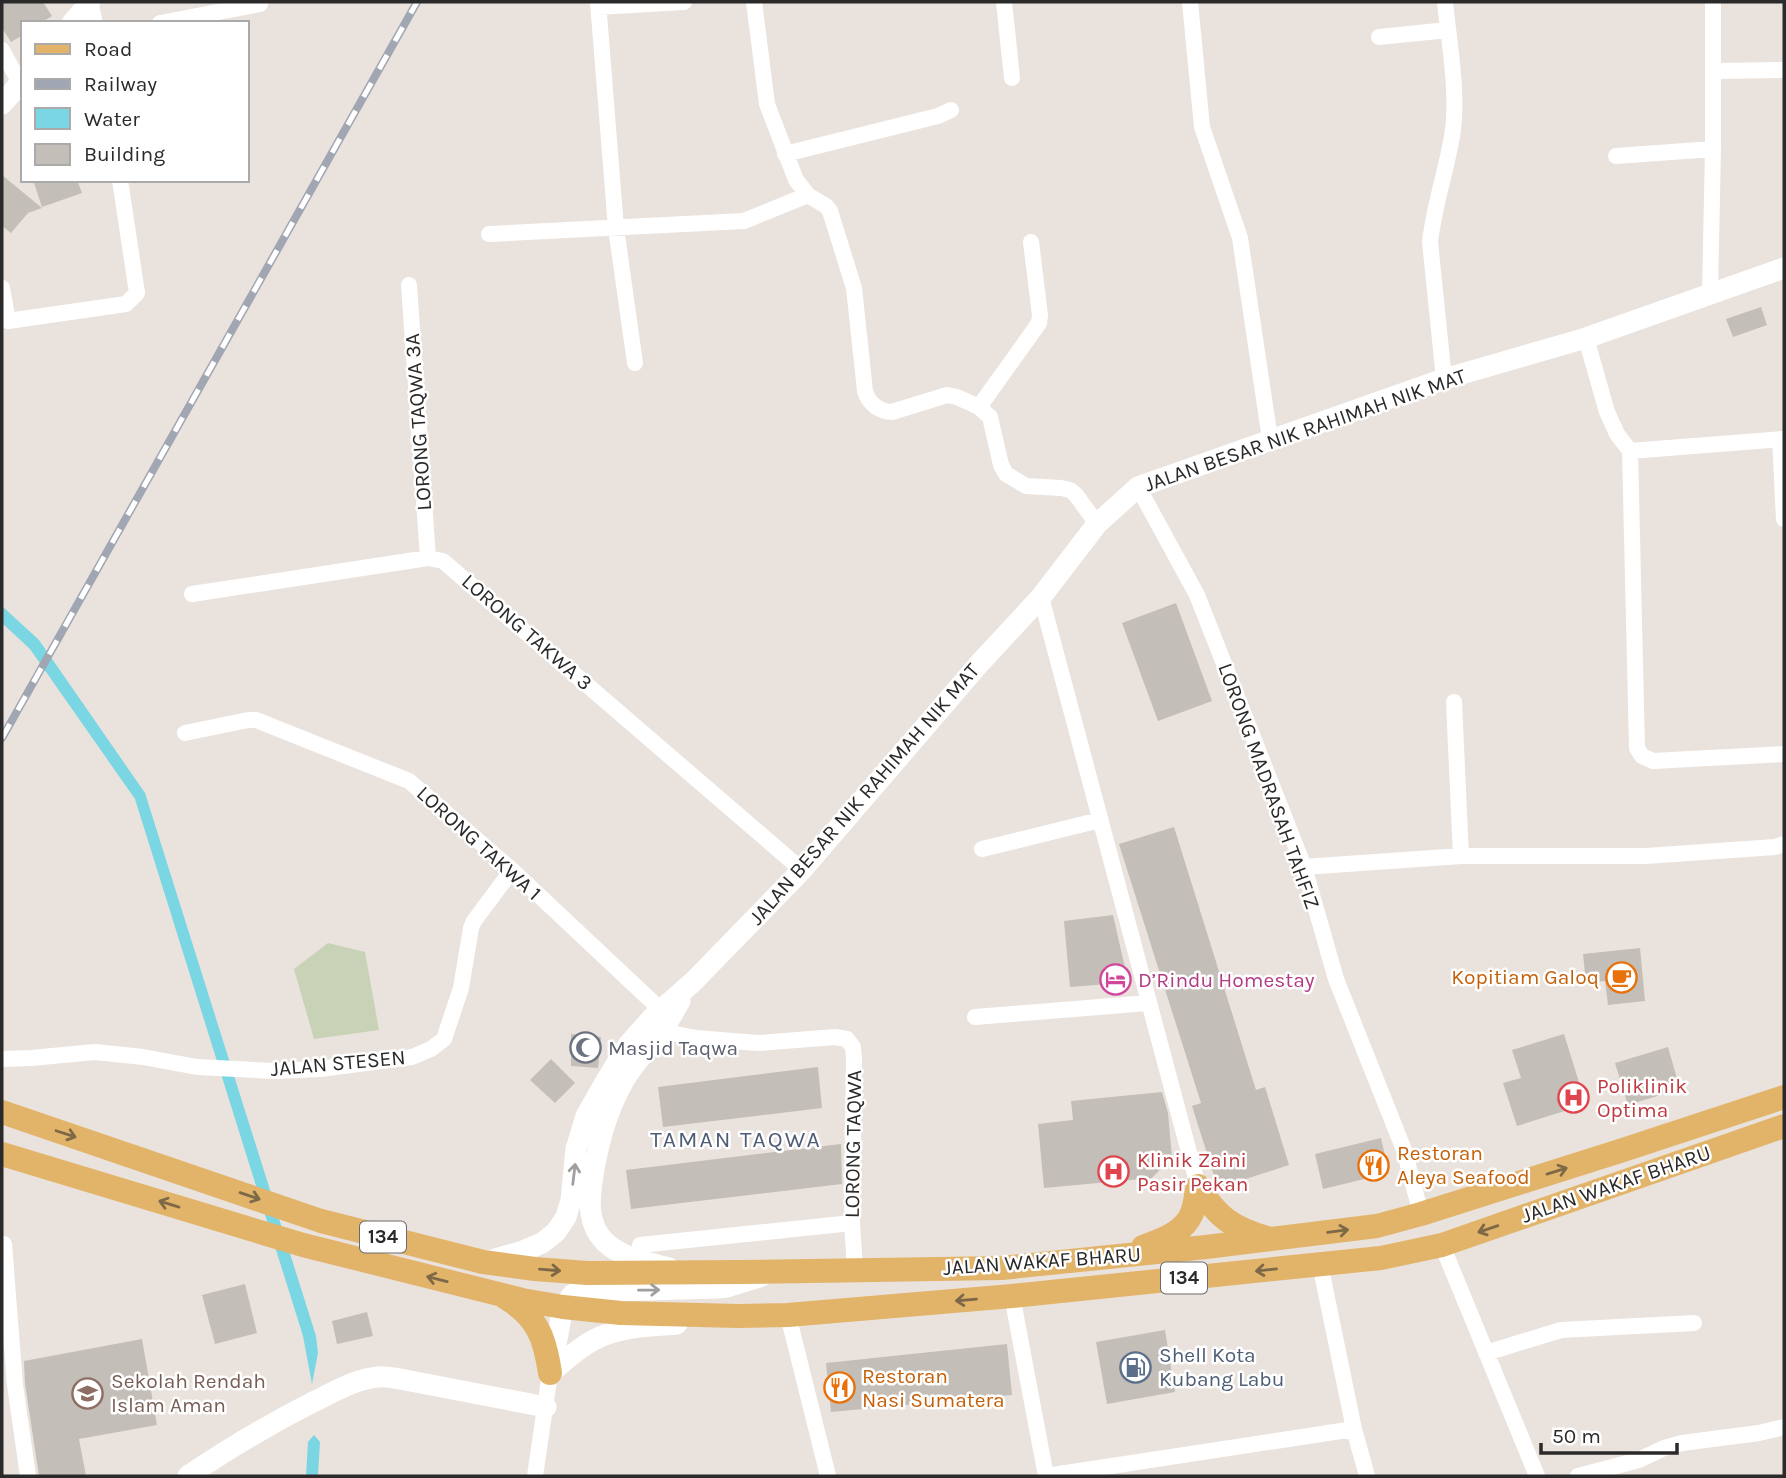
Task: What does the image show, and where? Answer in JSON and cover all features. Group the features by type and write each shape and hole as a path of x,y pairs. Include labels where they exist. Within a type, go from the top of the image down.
{"main road":[{"name":"JALAN WAKAF BHARU","path":"2,1112 321,1221 482,1262 587,1273 776,1272 1002,1268 1377,1226 1784,1097"},
{"name":"JALAN WAKAF BHARU","path":"2,1154 303,1245 503,1296 563,1307 621,1313 738,1317 1012,1296 1381,1258 1442,1245 1784,1126"},
{"path":"1198,1185 1210,1205 1227,1221 1248,1233 1270,1239"},
{"path":"1116,1257 1167,1238 1181,1228 1192,1215 1198,1185"},
{"path":"503,1296 525,1311 541,1332 551,1373"}],"street":[{"path":"74,21 90,2"},
{"path":"90,2 95,21"},
{"path":"635,363 617,228 598,4 684,2"},
{"path":"754,2 767,104 796,180 808,195 830,211 854,288 865,391 871,403 884,411 892,412 947,395 979,408 990,417 1001,465 1006,474 1027,486 1070,490 1097,523"},
{"path":"1004,2 1012,78"},
{"path":"1190,2 1202,127 1240,238 1270,439"},
{"path":"1444,379 1430,242 1452,135 1454,99 1445,2"},
{"path":"1710,294 1713,2"},
{"path":"171,21 260,5"},
{"path":"1379,37 1448,30"},
{"path":"2,50 21,80"},
{"path":"1713,71 1784,70"},
{"path":"2,104 21,83"},
{"path":"785,154 938,116 951,110"},
{"path":"1616,156 1713,149"},
{"path":"2,288 8,321 126,304 137,293 120,182"},
{"path":"489,234 744,221 808,195"},
{"path":"979,408 1039,323 1031,243"},
{"name":"JALAN BESAR NIK RAHIMAH NIK MAT","path":"482,1262 523,1251 542,1243 556,1232 566,1217 576,1149 586,1116 628,1045 802,870 979,664 1041,597 1097,523 1138,486 1444,379 1586,338 1784,268"},
{"name":"LORONG TAQWA 3A","path":"409,285 428,558"},
{"path":"1586,338 1607,412 1617,434 1630,451 1637,748 1642,756 1653,761 1784,754"},
{"path":"1630,451 1782,439 1784,519"},
{"name":"LORONG MADRASAH TAHFIZ","path":"1138,486 1197,595 1304,867 1336,979 1404,1150 1421,1214"},
{"path":"192,594 428,558"},
{"name":"LORONG TAKWA 3","path":"428,558 448,565 802,870"},
{"path":"1041,597 1198,1185"},
{"path":"1454,702 1461,856"},
{"name":"LORONG TAKWA 1","path":"185,733 256,720 409,781 512,870 661,1010"},
{"path":"982,849 1100,820"},
{"path":"1304,867 1461,856 1646,856 1776,847 1784,844"},
{"name":"JALAN STESEN","path":"2,1059 95,1052 214,1069 275,1071 320,1069 412,1057 444,1040 461,988 471,928 512,870"},
{"name":"JALAN BESAR NIK RAHIMAH NIK MAT","path":"683,1272 615,1250 595,1229 590,1200 596,1151 606,1119 622,1084 693,982"},
{"path":"975,1017 1148,1003"},
{"name":"LORONG TAQWA","path":"661,1031 696,1038 758,1044 835,1037 847,1039 853,1047 855,1059 852,1223 855,1270"},
{"path":"640,1245 852,1223"},
{"path":"4,1244 15,1385 27,1476"},
{"path":"1442,1245 1537,1476"},
{"path":"1320,1264 1354,1429 1367,1476"},
{"path":"535,1476 563,1307 572,1296 578,1292 727,1287 776,1272"},
{"path":"1012,1296 1046,1476 1354,1429"},
{"path":"788,1315 828,1476"},
{"name":"JALAN WAKAF BHARU","path":"551,1373 580,1349 604,1335 631,1328 738,1317"},
{"path":"1486,1353 1561,1330 1694,1323"},
{"path":"188,1476 276,1421 341,1388 379,1377 545,1407"},
{"path":"1578,1476 1639,1460 1682,1443 1784,1427"}],"green space":[{"path":"328,943 365,952 379,1030 314,1039 294,969"}],"water":[{"path":"2,606 39,640 145,793 316,1336 318,1353 312,1384 303,1336 135,799 30,649 2,623"},
{"path":"314,1435 320,1442 318,1475 306,1476 308,1442"}],"building":[{"path":"2,2 43,2 52,16 44,21 21,21 21,36 11,42 2,28"},
{"path":"2,175 42,208 28,213 11,233 2,226"},
{"path":"34,182 78,182 82,193 42,207"},
{"path":"1761,307 1767,325 1733,337 1726,319"},
{"path":"1176,603 1212,701 1158,721 1122,623"},
{"path":"1174,827 1256,1090 1265,1087 1289,1165 1218,1188 1192,1106 1201,1103 1119,844"},
{"path":"1113,915 1126,972 1120,983 1070,987 1064,921"},
{"path":"1640,948 1645,1001 1608,1005 1605,981 1586,983 1583,954"},
{"name":"Masjid Taqwa","path":"571,1034 601,1037 598,1068 571,1066"},
{"path":"1564,1034 1582,1092 1577,1107 1517,1126 1503,1083 1521,1078 1512,1050"},
{"path":"1668,1047 1680,1089 1628,1105 1615,1063"},
{"path":"551,1059 575,1083 555,1103 530,1080"},
{"path":"818,1067 822,1108 663,1127 658,1087"},
{"path":"1162,1092 1168,1113 1172,1157 1152,1178 1044,1188 1038,1124 1073,1120 1071,1101"},
{"path":"1381,1138 1389,1173 1323,1189 1315,1154"},
{"path":"841,1144 842,1184 631,1209 626,1170"},
{"path":"245,1284 257,1333 215,1344 202,1295"},
{"path":"367,1312 373,1336 337,1344 332,1321"},
{"name":"Shell Kota Kubang Labu","path":"1165,1330 1175,1392 1107,1404 1096,1342"},
{"name":"Sekolah Rendah Islam Aman","path":"142,1339 157,1425 79,1439 86,1476 39,1476 24,1361"},
{"path":"1007,1344 1012,1395 831,1412 826,1363"}],"railway":[{"path":"2,738 417,2"}],"place":[{"name":"Kopitiam Galoq","path":"1622,977"},
{"name":"D’Rindu Homestay","path":"1115,980"},
{"name":"Masjid Taqwa","path":"585,1048"},
{"name":"Poliklinik Optima","path":"1574,1098"},
{"name":"Restoran Aleya Seafood","path":"1374,1165"},
{"name":"Klinik Zaini Pasir Pekan","path":"1114,1172"},
{"name":"Shell Kota Kubang Labu","path":"1136,1367"},
{"name":"Restoran Nasi Sumatera","path":"839,1388"},
{"name":"Sekolah Rendah Islam Aman","path":"88,1393"}],"district":[{"name":"TAMAN TAQWA","path":"736,1139"}]}
